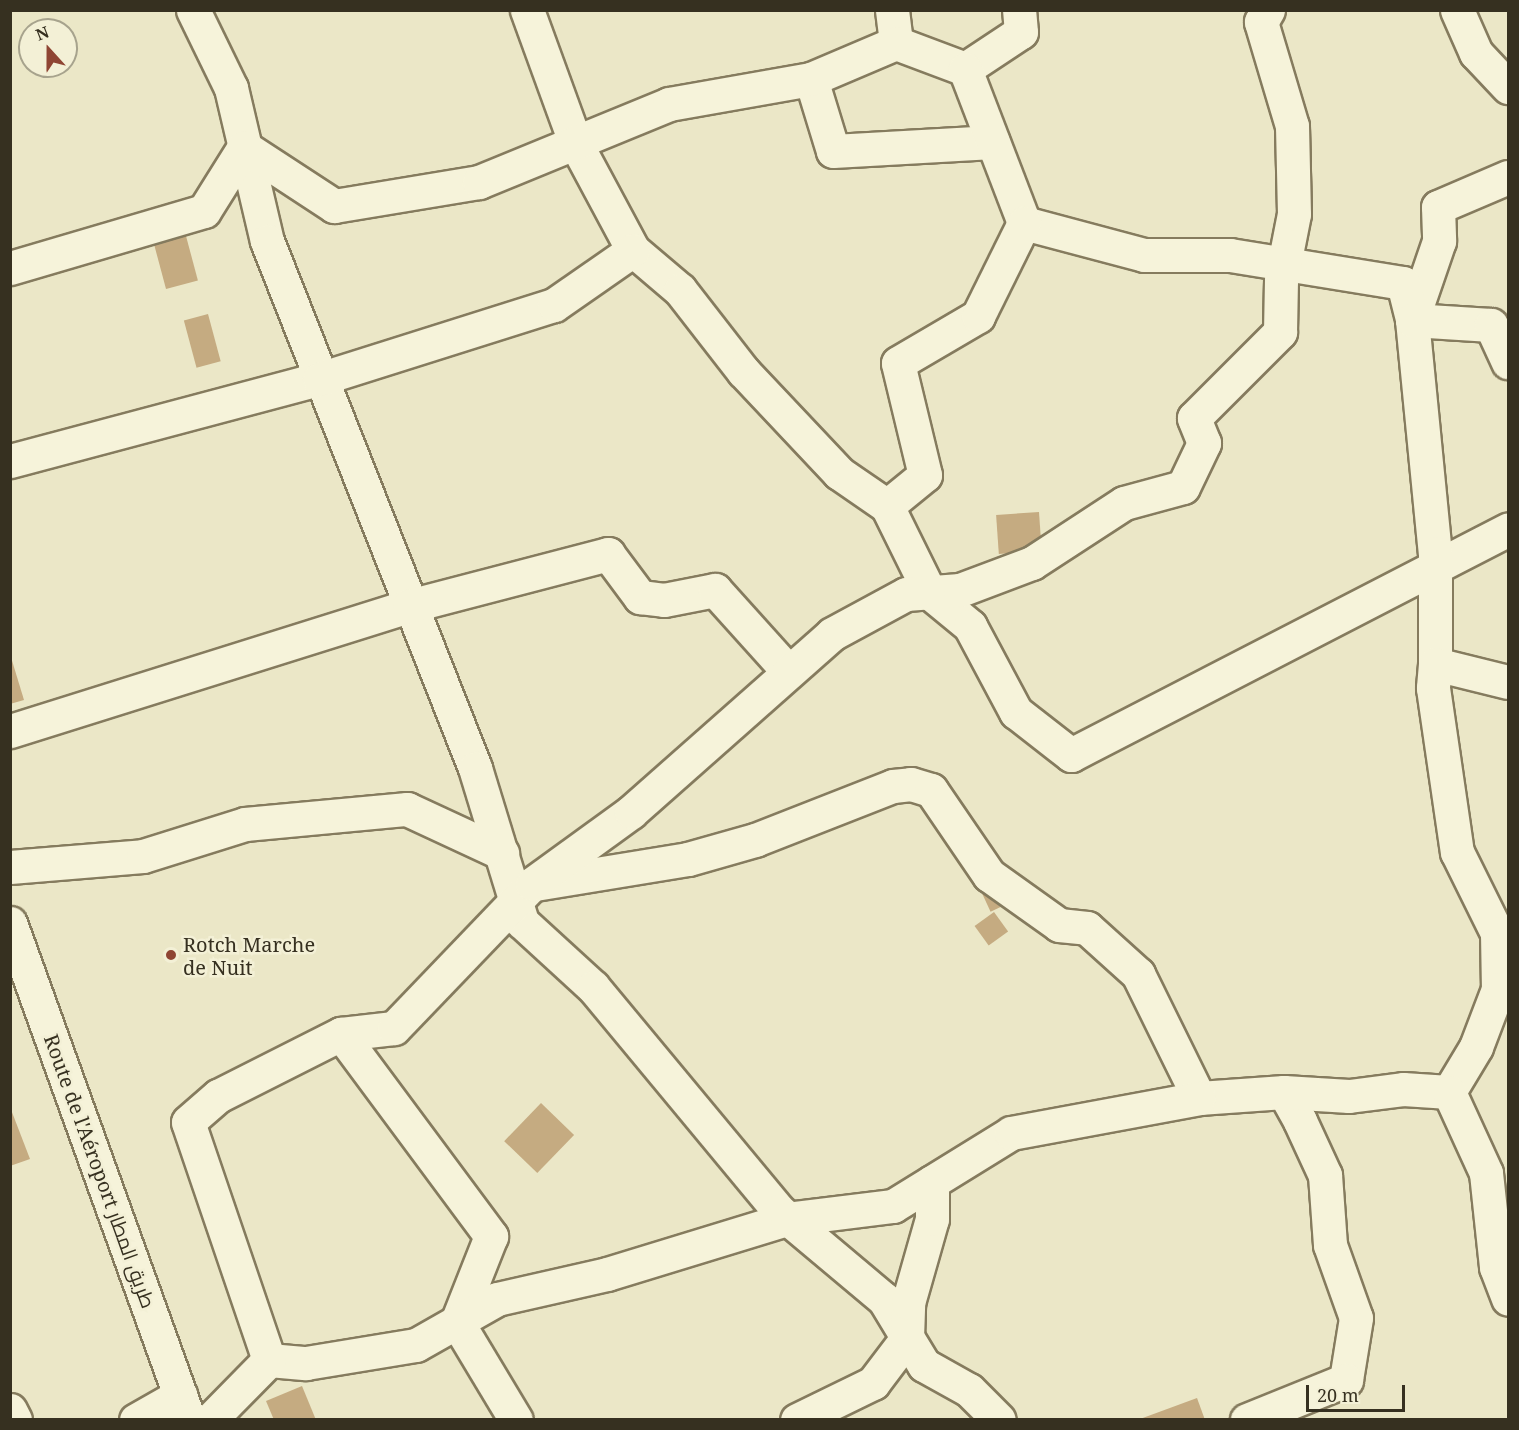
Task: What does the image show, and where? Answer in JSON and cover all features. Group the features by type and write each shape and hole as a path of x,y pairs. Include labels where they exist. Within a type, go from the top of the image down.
{"street":[{"path":"193,10 231,88 267,241 319,379 475,768 502,853 524,894 522,922 593,987 787,1219 884,1299 924,1365 969,1390 999,1419"},
{"path":"527,10 574,142 633,250 680,290 743,371 839,473 887,506 930,592 969,626 1016,712 1071,755 1435,563 1509,529"},
{"path":"892,10 896,43"},
{"path":"965,69 1021,32 1019,10"},
{"path":"269,1359 188,1122 218,1096 341,1034 394,1028 524,894 631,812 832,634 906,594 960,590 1032,563 1124,503 1183,487 1204,443 1194,418 1280,332 1285,261 1294,214 1292,126 1261,22 1268,10"},
{"path":"1457,10 1476,53 1509,87"},
{"path":"244,147 333,206 479,182 669,104 811,79 896,43 965,69 1024,223 978,316 898,363 925,475 887,506"},
{"path":"811,79 833,151 993,142"},
{"path":"10,268 204,210 244,147"},
{"path":"1412,320 1439,241 1438,207 1509,177"},
{"path":"1024,223 1144,255 1230,255 1285,261 1335,274 1403,283 1412,320 1435,563 1433,688 1457,852 1497,933 1503,951 1498,988 1476,1047 1449,1092"},
{"path":"10,461 319,379 554,305 633,250"},
{"path":"1412,320 1491,325 1509,363"},
{"path":"10,731 409,606 608,554 640,597 663,600 715,590 788,671"},
{"path":"1435,664 1509,682"},
{"path":"524,894 688,859 754,840 893,786 911,784 931,790 989,875 1059,925 1087,928 1138,974 1199,1098"},
{"path":"10,867 143,856 245,824 407,809 502,853"},
{"name":"Route de l'Aéroport طريق المطار","path":"12,932 185,1407"},
{"path":"341,1034 491,1236 457,1322"},
{"path":"269,1359 306,1363 416,1345 496,1299 607,1274 787,1219 893,1206 1011,1133 1199,1098 1284,1092 1349,1096 1403,1089 1449,1092"},
{"path":"1247,1419 1346,1380 1356,1318 1330,1245 1325,1175 1284,1092"},
{"path":"1449,1092 1486,1173 1496,1267 1509,1299"},
{"path":"797,1419 873,1383 908,1338 908,1303 932,1220 932,1182"},
{"path":"457,1322 516,1419"},
{"path":"210,1419 269,1359"},
{"path":"136,1419 185,1407"},
{"path":"10,1410 15,1419"}],"building":[{"path":"186,236 198,280 166,289 154,245"},
{"path":"208,314 221,361 197,368 184,320"},
{"path":"1039,512 1042,551 999,554 996,515"},
{"path":"10,654 24,700 10,704"},
{"path":"998,885 1007,904 991,912 982,893"},
{"path":"994,912 1008,931 989,946 975,926"},
{"path":"541,1103 574,1135 537,1173 504,1141"},
{"path":"10,1107 30,1159 10,1166"},
{"path":"302,1386 316,1420 274,1420 266,1401"},
{"path":"1197,1398 1205,1420 1140,1420 1140,1419"}],"place":[{"name":"Rotch Marche de Nuit","path":"171,955"}]}
